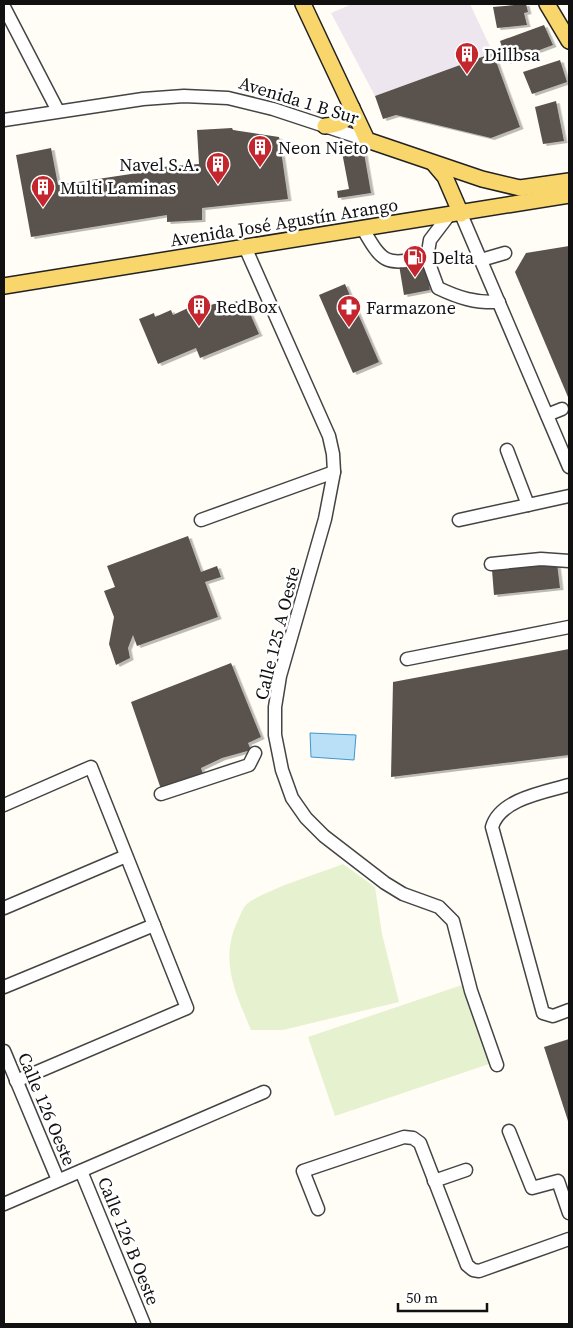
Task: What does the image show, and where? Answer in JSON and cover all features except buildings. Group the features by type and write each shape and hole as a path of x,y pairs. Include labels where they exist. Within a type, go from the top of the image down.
{"main road":[{"path":"303,4 367,140"},
{"path":"548,4 569,41"},
{"path":"325,126 343,122 349,116 352,108"},
{"name":"Avenida 1 B Sur","path":"367,140 434,164 520,188 569,181"},
{"path":"434,164 445,177 455,214"},
{"name":"Avenida José Agustín Arango","path":"4,286 569,195"}],"street":[{"path":"4,7 58,111"},
{"name":"Avenida 1 B Sur","path":"4,120 143,99 184,96 228,98 273,109 367,140"},
{"path":"499,302 463,300 438,288 427,258 430,240 455,214 481,260 499,302 547,414 569,467"},
{"path":"363,229 378,255 395,262 427,258"},
{"name":"Calle 125 A Oeste","path":"245,247 329,436 334,454 334,472 325,519 280,676 275,707 275,735 282,770 292,798 306,818 324,836 385,883 404,894 439,908 453,921 472,991 497,1065"},
{"path":"481,260 505,254"},
{"path":"547,414 562,409"},
{"path":"507,450 528,505"},
{"path":"201,520 334,472"},
{"path":"459,520 569,496"},
{"path":"491,564 542,559 569,561"},
{"path":"407,659 569,627"},
{"path":"161,794 248,765 255,753"},
{"path":"4,805 92,767 187,1008 16,1081"},
{"path":"569,785 522,798 499,814 492,827 543,1013 553,1016 569,1010"},
{"path":"4,908 126,856"},
{"path":"4,987 154,925"},
{"name":"Calle 126 Oeste","path":"4,1051 58,1180"},
{"path":"4,1204 264,1092"},
{"path":"509,1131 532,1188 558,1181 569,1213"},
{"path":"318,1210 303,1171 404,1137 413,1138 420,1143 467,1265 473,1270 479,1271 569,1239"},
{"path":"434,1181 466,1170"},
{"name":"Calle 126 B Oeste","path":"81,1172 144,1324"}],"shaded area":[{"path":"352,4 470,4 493,53 375,96 331,13"}],"green space":[{"path":"343,864 375,887 382,934 399,1002 283,1030 251,1030 235,989 231,976 230,962 232,935 243,909 263,895"},
{"path":"465,984 492,1063 335,1116 308,1037"}],"water":[{"path":"310,733 356,735 354,760 311,757"}],"place":[{"name":"Dillbsa","path":"467,75"},
{"name":"Neon Nieto","path":"260,168"},
{"name":"Navel S.A.","path":"218,185"},
{"name":"Multi Laminas","path":"43,208"},
{"name":"Delta","path":"415,278"},
{"name":"RedBox","path":"199,327"},
{"name":"Farmazone","path":"349,328"}]}
